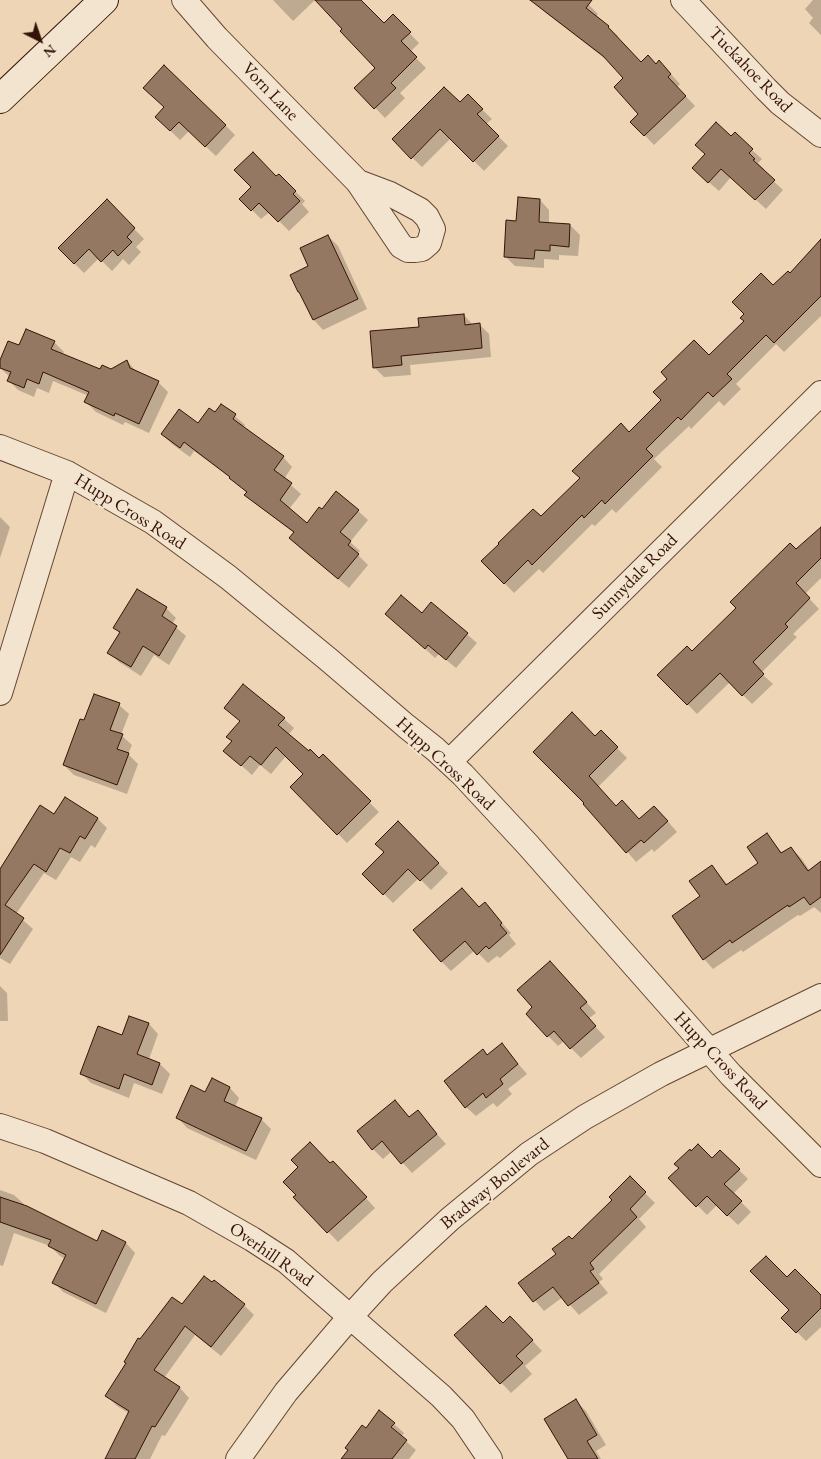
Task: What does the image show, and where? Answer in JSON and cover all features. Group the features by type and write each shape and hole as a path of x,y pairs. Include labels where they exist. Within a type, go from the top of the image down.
{"main road":[{"path":"0,99 104,0"}],"street":[{"name":"Vorn Lane","path":"184,0 217,38 358,182"},
{"name":"Tuckahoe Road","path":"683,0 766,89 792,113 821,135"},
{"name":"Sunnydale Road","path":"449,762 821,393"},
{"name":"Hupp Cross Road","path":"0,447 67,473 153,522 220,571 330,660 449,762 528,845 730,1076 821,1165"},
{"path":"0,693 67,473"},
{"name":"Bradway Boulevard","path":"238,1459 286,1392 382,1282 436,1232 529,1154 585,1117 661,1074 821,996"},
{"name":"Overhill Road","path":"0,1126 63,1149 189,1203 286,1261 441,1396 463,1419 490,1459"}],"building":[{"path":"315,0 361,0 384,23 393,14 411,32 401,41 417,57 391,83 396,88 374,109 354,88 375,68 340,31 342,29"},
{"path":"530,0 592,0 586,8 609,26 641,62 648,55 656,64 659,60 671,74 668,77 686,96 644,136 630,122 638,114 614,87 623,78 603,56"},
{"path":"164,65 226,125 205,147 179,122 170,131 155,117 164,107 143,88"},
{"path":"444,87 460,102 468,94 483,109 477,114 499,136 473,162 440,129 411,159 392,139"},
{"path":"716,122 731,136 735,132 753,149 749,153 755,159 753,160 775,180 755,200 721,169 708,183 692,168 705,154 695,145"},
{"path":"253,152 276,176 279,174 296,191 293,194 300,201 278,222 259,203 251,211 239,199 251,187 234,170"},
{"path":"518,197 540,199 539,222 570,224 569,247 550,245 550,251 535,250 534,259 504,257 506,220 516,221"},
{"path":"107,199 135,228 127,237 132,242 118,256 113,250 101,262 89,249 74,264 58,248"},
{"path":"328,235 358,299 313,320 290,275 308,266 300,248"},
{"path":"821,239 821,296 774,343 766,335 727,374 732,379 713,397 708,392 681,420 678,417 646,449 653,456 605,504 602,500 584,518 582,515 532,565 528,560 504,584 481,561 533,509 541,516 580,478 572,471 621,423 629,432 661,400 653,392 667,379 661,372 694,340 709,355 744,321 740,318 744,314 732,302 761,273 773,285 788,271 790,273"},
{"path":"464,314 465,325 480,323 482,348 401,356 402,365 373,368 370,331 419,327 418,318"},
{"path":"26,329 55,341 51,349 100,369 102,365 111,369 127,360 130,368 159,381 139,424 115,413 114,416 84,402 89,392 43,372 39,384 27,379 24,388 7,381 11,372 0,368 0,360 8,341 19,345"},
{"path":"221,404 236,414 233,419 284,456 274,470 292,483 280,500 307,523 319,507 322,509 336,491 359,510 340,532 351,541 348,545 359,554 338,579 289,538 294,532 244,495 247,492 230,477 184,442 180,448 161,434 179,409 198,423 209,408 215,412"},
{"path":"821,527 821,558 796,583 810,598 785,624 788,627 753,662 764,674 742,696 720,673 687,705 657,675 687,646 692,651 736,608 730,602 790,543 796,549"},
{"path":"137,589 167,607 162,616 177,626 159,656 143,646 131,667 107,653 120,632 113,628"},
{"path":"401,595 422,613 431,602 468,633 446,660 428,645 425,649 385,614"},
{"path":"243,684 285,718 278,725 319,758 323,754 371,801 337,835 290,787 303,774 276,747 261,765 250,756 241,766 223,751 232,741 226,737 240,721 224,708"},
{"path":"94,694 120,703 110,730 123,734 117,749 129,753 117,785 63,765 80,719 84,720"},
{"path":"572,712 595,736 601,730 618,747 589,776 616,806 622,800 639,819 654,806 668,821 644,843 641,840 626,853 584,803 533,752"},
{"path":"65,797 98,818 85,839 80,836 70,853 60,848 46,872 34,864 5,905 24,918 0,955 0,869 40,805 54,814"},
{"path":"398,821 439,863 420,881 408,869 383,895 362,874 384,852 375,844"},
{"path":"767,833 781,853 791,847 808,871 821,861 821,897 810,905 804,897 789,907 788,905 732,943 730,940 703,960 672,916 700,896 689,881 712,865 726,885 758,863 747,847"},
{"path":"462,888 479,907 485,902 502,923 500,925 507,933 489,949 486,946 477,955 465,941 441,962 413,930"},
{"path":"550,961 587,1002 580,1008 596,1026 570,1049 554,1031 547,1037 526,1014 532,1007 517,990"},
{"path":"129,1016 149,1023 137,1054 160,1063 152,1085 124,1074 119,1089 80,1074 98,1026 122,1035"},
{"path":"502,1043 518,1064 500,1079 503,1084 486,1098 483,1093 465,1108 444,1081 483,1049 487,1055"},
{"path":"212,1078 230,1087 224,1101 262,1118 246,1151 176,1118 191,1085 205,1092"},
{"path":"395,1100 409,1117 418,1110 437,1134 401,1164 382,1141 372,1150 357,1131"},
{"path":"310,1142 330,1163 333,1161 367,1197 327,1233 293,1197 296,1195 283,1182 298,1167 291,1160"},
{"path":"698,1144 712,1158 720,1150 740,1169 724,1184 742,1201 727,1216 707,1196 696,1207 668,1178 679,1168 674,1164"},
{"path":"630,1176 646,1192 630,1209 637,1217 590,1263 594,1269 590,1271 599,1283 568,1306 553,1287 533,1302 518,1283 556,1254 552,1249 569,1236 572,1239 612,1200 609,1197"},
{"path":"0,1197 27,1206 97,1241 102,1230 126,1242 96,1304 52,1283 66,1255 48,1246 51,1240 0,1222"},
{"path":"766,1256 787,1277 795,1269 821,1295 821,1308 796,1333 781,1318 789,1310 750,1271"},
{"path":"204,1276 212,1282 214,1280 245,1304 211,1347 185,1326 154,1370 180,1387 155,1427 152,1426 135,1459 105,1459 129,1411 105,1396 126,1363 124,1362 138,1338 140,1339 172,1297 182,1304"},
{"path":"486,1306 503,1323 510,1316 533,1340 516,1356 523,1363 500,1384 454,1335"},
{"path":"576,1399 597,1435 587,1441 598,1459 568,1459 544,1419"},
{"path":"379,1410 395,1423 391,1427 407,1440 392,1459 341,1459 348,1450 345,1448 362,1425 366,1428"}]}
